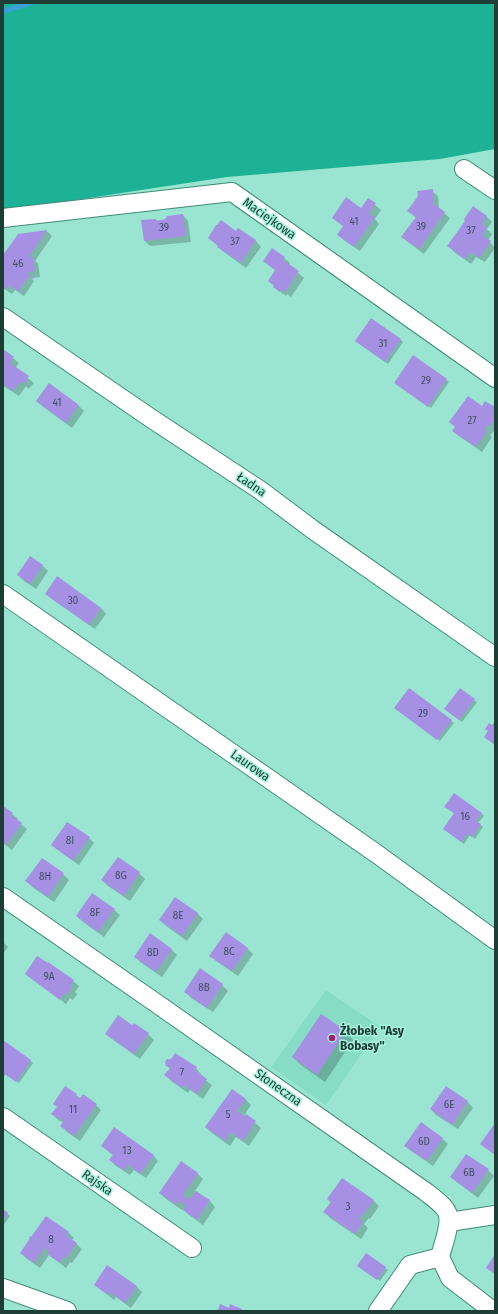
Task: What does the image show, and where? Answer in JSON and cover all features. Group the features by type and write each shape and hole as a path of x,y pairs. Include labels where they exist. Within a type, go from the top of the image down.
{"street":[{"path":"464,168 495,190"},
{"name":"Maciejkowa","path":"3,218 232,192 495,378"},
{"name":"Ładna","path":"3,317 152,419 260,490 312,529 495,657"},
{"name":"Laurowa","path":"3,594 371,850 495,940"},
{"name":"Słoneczna","path":"3,897 426,1192 445,1209 449,1216 449,1222"},
{"name":"Rajska","path":"3,1117 192,1248"},
{"path":"493,1311 450,1278 440,1257 449,1222 495,1215"},
{"path":"378,1311 410,1265 440,1257"},
{"path":"3,1288 67,1311"}],"shaded area":[{"path":"3,3 495,3 495,149 440,159 227,177 3,211"},
{"name":"Żłobek \"Asy Bobasy\"","path":"326,990 380,1027 326,1105 271,1067"}],"building":[{"path":"433,189 434,204 445,212 419,249 401,237 416,217 407,211 418,196 417,191"},
{"path":"346,197 361,208 368,198 376,203 369,214 375,217 354,247 337,235 343,226 332,218"},
{"path":"473,206 487,216 482,224 487,228 482,235 491,241 479,258 471,252 465,259 447,246 465,221 464,219"},
{"path":"183,214 186,236 144,241 141,220 156,219 156,221 166,219 167,216"},
{"path":"221,220 236,231 238,228 256,240 241,263 217,247 218,246 208,238"},
{"path":"47,230 29,257 33,257 35,271 26,273 34,278 33,279 29,276 19,290 22,294 9,285 6,289 3,287 3,255 18,234"},
{"path":"272,248 285,257 283,260 299,271 285,292 281,290 280,292 268,281 275,270 263,261"},
{"path":"371,318 401,339 385,362 355,341"},
{"path":"3,349 14,357 10,363 29,376 24,384 20,382 13,391 3,384"},
{"path":"413,355 447,379 428,407 394,383"},
{"path":"49,383 79,405 66,423 36,401"},
{"path":"468,396 482,406 485,401 495,407 495,419 490,426 489,424 485,430 487,431 476,447 452,431 455,427 449,422"},
{"path":"30,556 43,565 30,584 17,575"},
{"path":"57,576 101,608 89,625 45,594"},
{"path":"409,688 452,720 437,740 394,708"},
{"path":"460,688 475,699 459,720 444,709"},
{"path":"495,721 495,745 484,737 488,731 485,729 489,723 492,725"},
{"path":"454,793 482,813 476,821 481,824 472,837 467,834 461,842 443,829 454,813 444,807"},
{"path":"3,806 13,813 11,815 22,823 6,845 3,843"},
{"path":"67,822 90,837 73,861 51,845"},
{"path":"118,857 140,872 124,896 101,880"},
{"path":"42,858 64,873 48,897 25,881"},
{"path":"92,893 115,909 98,932 76,916"},
{"path":"175,897 198,913 182,936 159,920"},
{"path":"226,932 248,948 232,971 209,956"},
{"path":"150,933 172,949 156,972 134,957"},
{"path":"37,956 74,980 70,986 72,988 67,995 64,993 60,1000 25,974"},
{"path":"200,968 223,984 207,1008 184,992"},
{"path":"321,1014 346,1031 317,1075 292,1057"},
{"path":"118,1015 132,1025 134,1023 149,1033 134,1054 105,1034"},
{"path":"3,1040 31,1060 16,1082 3,1073"},
{"path":"175,1053 197,1067 195,1070 207,1079 197,1094 184,1085 182,1088 164,1075 170,1068 166,1066 165,1062 167,1059 171,1059"},
{"path":"65,1086 77,1094 76,1096 80,1098 83,1094 97,1104 74,1136 60,1126 64,1121 51,1114 57,1107 53,1104"},
{"path":"446,1086 468,1101 452,1125 430,1109"},
{"path":"232,1089 246,1099 237,1111 244,1116 246,1114 256,1121 243,1141 231,1132 225,1141 205,1127"},
{"path":"421,1122 443,1138 427,1161 404,1146"},
{"path":"495,1123 495,1155 480,1144"},
{"path":"114,1127 154,1155 140,1174 128,1165 124,1171 109,1160 113,1155 101,1146"},
{"path":"466,1154 489,1169 472,1193 450,1177"},
{"path":"181,1161 198,1173 183,1195 190,1199 196,1191 210,1200 197,1220 183,1210 186,1206 179,1201 176,1205 159,1193"},
{"path":"342,1178 374,1200 359,1219 363,1222 355,1234 323,1212 331,1202 327,1199"},
{"path":"3,1209 8,1213 3,1220"},
{"path":"46,1216 69,1232 66,1235 77,1243 66,1258 64,1257 60,1263 47,1254 49,1251 45,1248 34,1263 20,1253 30,1236 31,1237"},
{"path":"366,1253 386,1267 377,1280 357,1266"},
{"path":"495,1254 495,1274 486,1268"},
{"path":"107,1265 137,1286 125,1303 110,1292 108,1295 94,1285"},
{"path":"220,1304 229,1308 230,1304 242,1309 241,1311 218,1311"}],"waterway":[{"path":"3,11 31,3"}],"place":[{"name":"Żłobek \"Asy Bobasy\"","path":"332,1038"}]}
